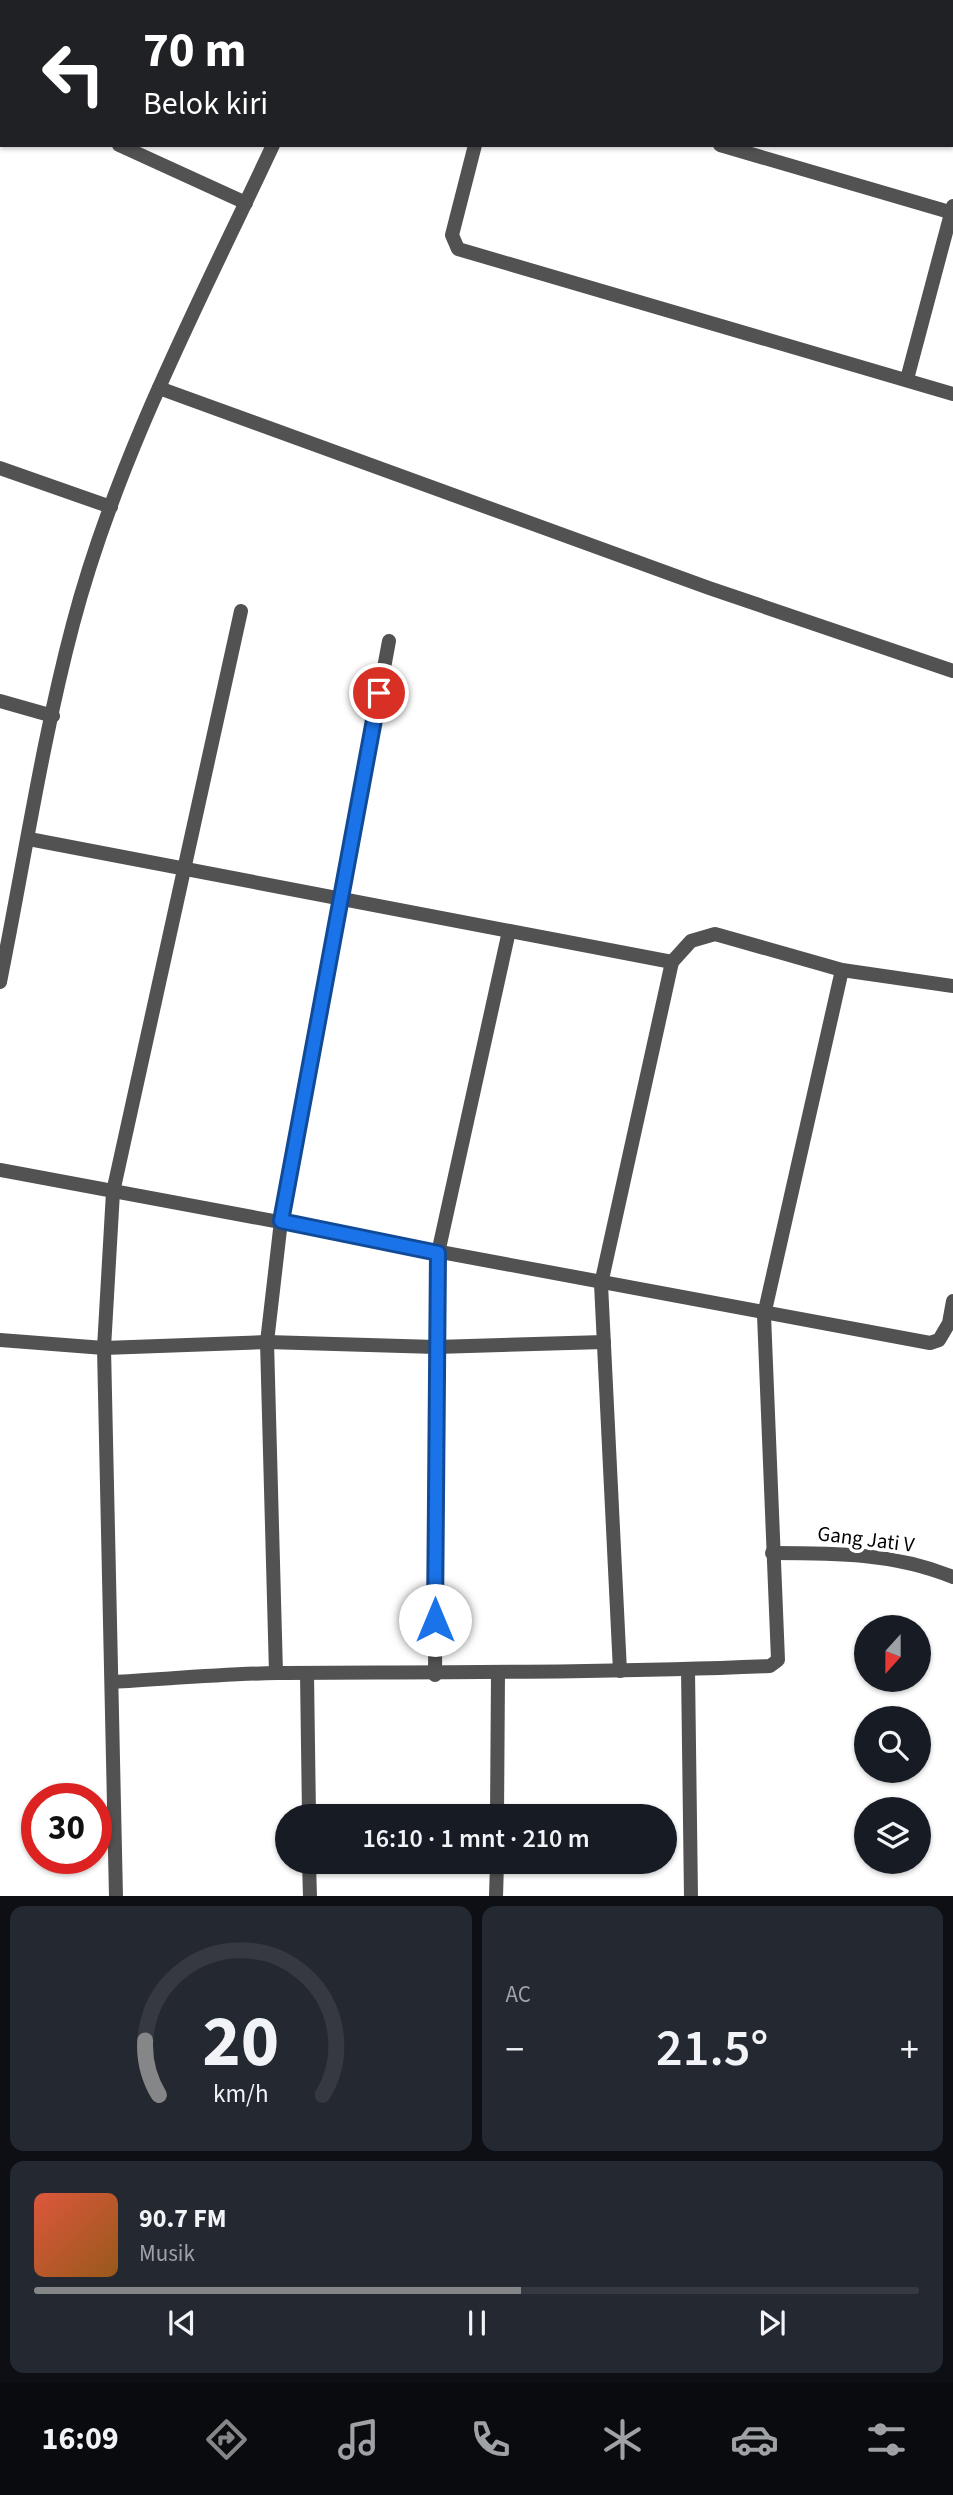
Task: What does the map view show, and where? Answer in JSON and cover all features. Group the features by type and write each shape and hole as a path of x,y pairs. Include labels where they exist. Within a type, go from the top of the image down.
{"street":[{"path":"123,147 246,203"},
{"path":"0,982 73,624 111,507 159,388 272,147"},
{"path":"474,147 452,235 458,249 953,394"},
{"path":"727,147 952,211 907,379"},
{"path":"159,388 709,588 953,671"},
{"path":"0,468 111,507"},
{"path":"116,1896 104,1348 113,1192 241,611"},
{"path":"275,1673 267,1342 281,1221 389,641"},
{"path":"0,701 53,716"},
{"path":"29,839 185,871 672,961"},
{"path":"435,1675 438,1253 509,931"},
{"path":"620,1671 601,1284 672,961 691,940 715,934 842,970 953,986"},
{"path":"113,1682 275,1673 435,1675 688,1670 771,1666 778,1660 764,1315 842,970"},
{"path":"0,1170 281,1221 764,1315 930,1343 939,1340 949,1324 953,1301"},
{"path":"0,1340 104,1348 267,1342 436,1347 604,1342"},
{"name":"Gang Jati V","path":"772,1553 846,1553 900,1560 953,1577"},
{"path":"688,1670 691,1896"},
{"path":"497,1804 498,1673"},
{"path":"307,1674 309,1804"},
{"path":"309,1874 310,1896"},
{"path":"496,1874 496,1896"}],"route":[{"path":"379,693 281,1221 438,1253 435,1620"}]}
